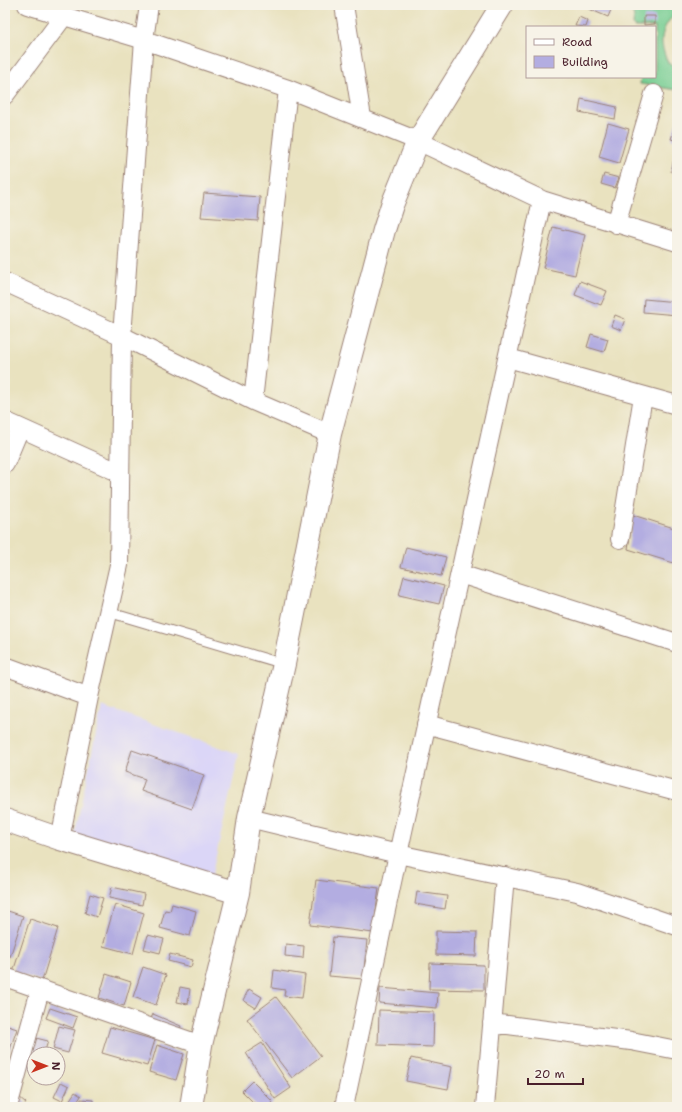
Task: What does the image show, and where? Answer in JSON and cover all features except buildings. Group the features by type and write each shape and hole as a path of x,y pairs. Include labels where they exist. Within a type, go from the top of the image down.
{"street":[{"path":"27,5 144,40 288,89 418,141 542,200 677,242"},
{"path":"60,839 89,697 119,565 122,336 144,40 149,5"},
{"path":"344,5 362,118"},
{"path":"191,1107 201,1045 238,893 249,818 284,664 330,434 384,230 392,205 418,141 502,5"},
{"path":"5,96 64,16"},
{"path":"253,401 288,89"},
{"path":"616,224 654,94"},
{"path":"344,1107 426,724 542,200"},
{"path":"5,282 122,336 253,401 330,434"},
{"path":"508,358 677,405"},
{"path":"620,539 643,396"},
{"path":"5,464 13,425 120,473"},
{"path":"460,574 677,643"},
{"path":"5,666 89,697"},
{"path":"426,724 677,790"},
{"path":"249,818 398,854 577,892 677,926"},
{"path":"5,820 60,839 238,893"},
{"path":"485,1107 505,876"},
{"path":"5,977 201,1045"},
{"path":"8,1107 40,990"},
{"path":"492,1024 631,1041 677,1050"}],"lane":[{"path":"108,612 284,664"}],"shaded area":[{"path":"102,706 239,754 211,878 74,837"}],"green space":[{"path":"629,5 677,5 677,15 671,18 667,24 662,41 668,63 677,67 677,90 640,84 641,78 656,78 656,26 634,26 634,16"}]}
